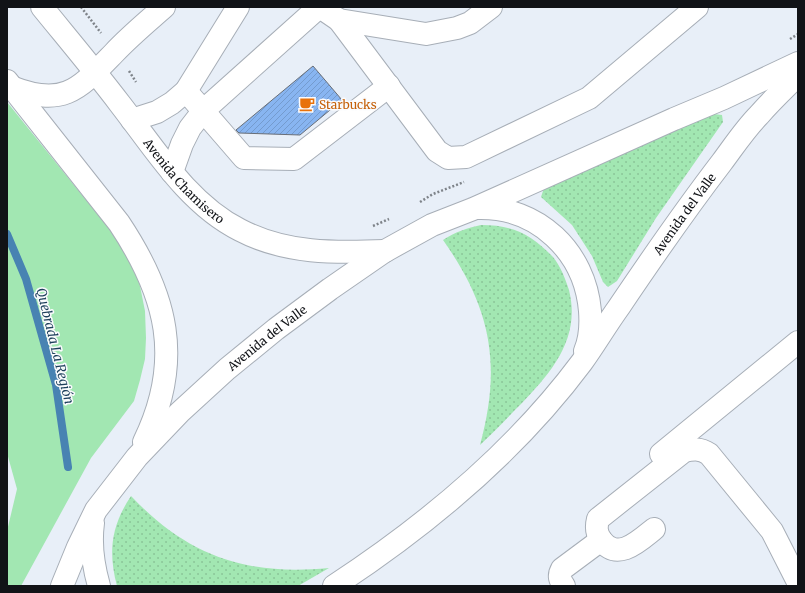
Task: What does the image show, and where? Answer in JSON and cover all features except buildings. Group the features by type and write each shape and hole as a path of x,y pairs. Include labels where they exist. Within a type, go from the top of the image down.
{"street":[{"name":"Avenida Chamisero","path":"42,7 96,72 172,172 212,213 230,225 260,239 286,246 321,252 342,253 385,251"},
{"path":"9,84 37,95 51,96 60,95 75,88 96,72 115,52 164,7"},
{"path":"132,120 157,112 172,104 186,91 238,7"},
{"path":"172,172 182,144 190,128 204,110 320,7 339,20 437,151 448,158 466,157 589,98 690,9"},
{"path":"339,20 426,34 457,28 470,23 491,7"},
{"name":"Avenida del Valle","path":"62,586 78,547 96,510 137,457 180,412 246,354 276,329 330,289 385,251 432,225 473,209 724,98 798,63"},
{"name":"Avenida del Valle","path":"334,586 410,533 453,498 494,462 554,396 582,362 704,185 758,116 798,75"},
{"path":"9,84 119,223 145,265 158,300 165,328 167,348 166,369 157,413 137,457"},
{"path":"186,91 244,158 294,159 388,86"},
{"name":"Avenida del Valle","path":"473,209 501,209 528,218 550,233 571,256 585,285 589,301 589,332 587,347 582,362"},
{"path":"654,529 632,546 626,548 615,549 586,542 594,508 798,342"},
{"path":"596,544 596,527 598,519 684,451 697,449 704,450 709,454 772,531 798,582"},
{"name":"Avenida del Valle","path":"96,510 92,530 92,551 99,586"},
{"path":"564,586 560,580 562,568 596,544"}],"green space":[{"path":"7,102 111,231 132,261 140,286 145,311 146,338 145,359 134,401 91,458 21,586 7,586 7,531 17,489 7,453"},
{"path":"714,114 722,115 723,122 656,218 617,281 608,287 603,282 592,256 572,225 541,197 544,188"},
{"path":"492,225 521,232 545,249 556,261 562,273 569,290 572,307 571,324 567,339 553,367 532,392 480,445 487,416 490,388 491,362 488,338 482,313 472,289 443,240 471,227"},
{"path":"131,496 152,517 174,534 220,558 245,565 271,569 299,570 329,568 298,586 117,586 114,574 112,550 113,540 119,518"}],"waterway":[{"name":"Quebrada La Región","path":"7,234 26,279 56,385 68,467"}],"place":[{"name":"Starbucks","path":"307,104"}]}
